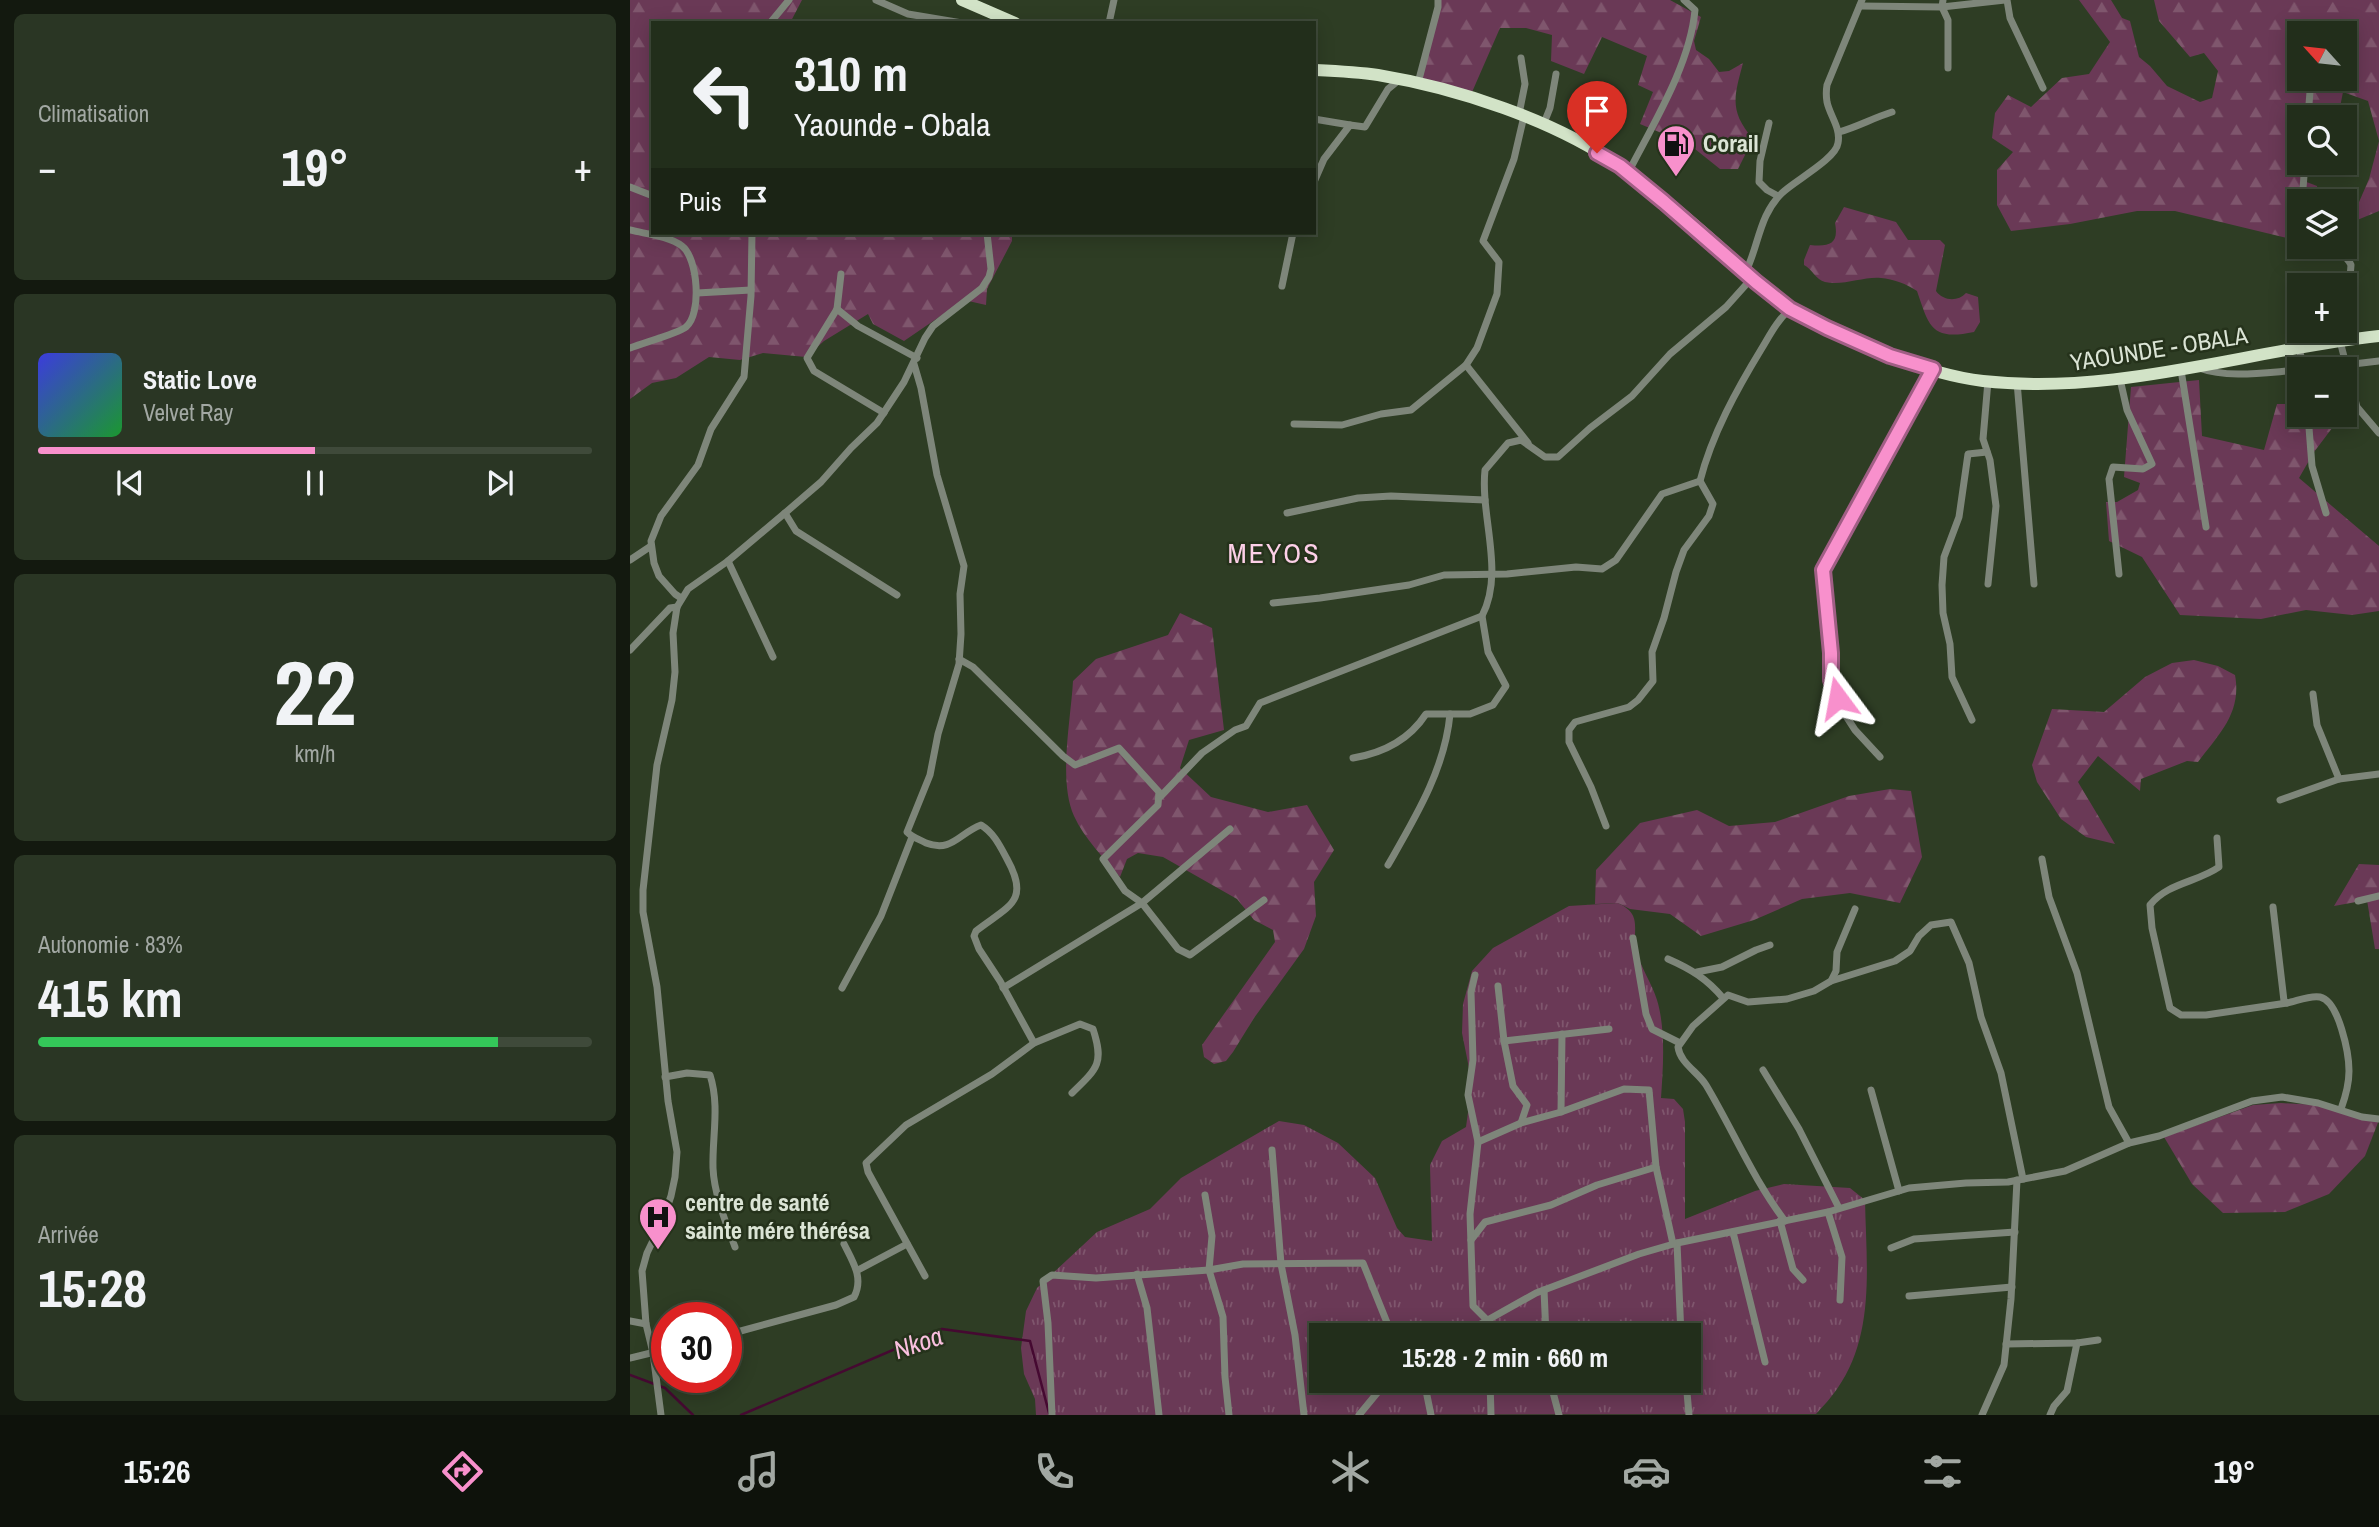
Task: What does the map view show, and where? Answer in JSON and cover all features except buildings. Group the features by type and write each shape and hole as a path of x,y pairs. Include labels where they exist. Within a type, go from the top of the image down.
{"highway":[{"path":"962,0 1010,21"},
{"name":"YAOUNDE - OBALA","path":"1316,69 1399,79 1544,123 1609,159 1628,173 1790,309 1890,356 1933,369 1988,381 2063,384 2181,370 2330,343"},
{"name":"YAOUNDE - OBALA","path":"2357,339 2379,336"}],"street":[{"path":"772,21 789,0"},
{"path":"876,0 908,14 950,21"},
{"path":"1109,21 1114,0"},
{"path":"1417,84 1436,17 1438,0"},
{"path":"1466,365 1528,443 1545,457 1558,457 1632,396 1670,354 1726,307 1749,275 1763,219 1778,196 1837,149 1839,132 1826,100 1826,85 1861,3 2006,0 2010,18 2043,88"},
{"path":"1628,173 1668,95 1682,59 1695,10 1689,1"},
{"path":"1942,3 1948,20 1948,68"},
{"path":"1294,424 1342,425 1381,414 1411,410 1466,365 1476,348 1497,294 1499,262 1483,241 1514,159 1525,85 1521,58"},
{"path":"1544,123 1550,108 1556,74"},
{"path":"1316,120 1365,127 1388,89 1399,79"},
{"path":"1839,132 1868,119 1892,113"},
{"path":"1769,123 1760,161 1759,182 1778,196"},
{"path":"1316,177 1324,159 1350,125"},
{"path":"630,187 651,194"},
{"path":"630,230 682,246 692,261 697,293 692,316 686,327 630,348"},
{"path":"681,598 659,576 651,546 661,516 698,465 711,429 744,377 751,290 752,235"},
{"path":"651,1345 646,1324 642,1271 647,1252 662,1223 675,1177 677,1152 657,987 643,912 643,890 655,775 672,700 673,633 677,607 688,589 728,561 821,482 884,413 933,326 982,288 989,277 991,269 987,235"},
{"path":"1282,286 1293,235"},
{"path":"841,274 837,309 807,358 814,371 884,413"},
{"path":"697,293 751,290"},
{"path":"837,309 858,326 915,361 937,475 964,566 960,594 959,659 938,734 930,775 907,832 912,838 937,847 953,842 970,829 981,825 990,830 1002,849 1016,875 1017,893 1010,905 976,931 974,936 1034,1043"},
{"path":"1700,481 1718,432 1742,380 1777,321 1790,309"},
{"path":"2299,348 2300,357"},
{"path":"2357,364 2379,361"},
{"path":"2195,366 2209,371 2232,373 2287,371"},
{"path":"1880,757 1846,716 1831,680 1823,570 1933,369"},
{"path":"2181,370 2206,527"},
{"path":"2119,574 2109,479 2113,467 2143,468 2152,464 2127,410 2120,379"},
{"path":"1988,381 1983,439 1990,460 1996,506 1988,584"},
{"path":"2017,382 2034,584"},
{"path":"2357,407 2379,433"},
{"path":"2309,427 2312,466 2326,513"},
{"path":"1353,758 1376,754 1414,732 1426,714 1469,714 1493,705 1506,686 1488,652 1482,616 1487,607 1491,574 1485,470 1508,443 1521,440 1528,443"},
{"path":"1972,720 1952,677 1942,585 1944,556 1959,517 1968,454 1987,452"},
{"path":"1273,603 1409,585 1444,575 1602,569 1616,560 1662,494 1700,481"},
{"path":"1606,826 1569,742 1569,730 1575,722 1629,707 1653,681 1652,652 1676,572 1684,550 1709,516 1713,503 1700,481"},
{"path":"1287,513 1359,498 1391,496 1485,500"},
{"path":"785,513 796,531 897,595"},
{"path":"630,560 651,546"},
{"path":"728,561 773,657"},
{"path":"630,650 670,608 677,607"},
{"path":"1264,900 1189,955 1178,949 1142,903 1125,891 1103,859 1158,805 1161,796 1202,753 1235,730 1246,726 1260,703 1482,616"},
{"path":"959,659 973,667 1074,765 1119,748 1152,782 1161,796"},
{"path":"2313,694 2317,725 2339,779"},
{"path":"1388,865 1429,789 1448,739 1450,714"},
{"path":"2280,800 2339,779 2379,774"},
{"path":"1003,988 1142,903 1230,829"},
{"path":"842,988 881,916 912,838"},
{"path":"2217,838 2219,867 2155,898 2150,905 2152,928 2170,1008 2181,1015 2206,1015 2319,996 2327,1000 2346,1046 2348,1060 2349,1073 2340,1109"},
{"path":"2042,859 2049,897 2077,973 2109,1107 2129,1143"},
{"path":"2358,901 2379,896"},
{"path":"2273,907 2282,992 2284,1002 2287,1003"},
{"path":"1831,981 1836,971 1837,952 1854,909"},
{"path":"1802,1280 1793,1269 1782,1221 1705,1083 1678,1053 1680,1043 1693,1026 1728,995 1748,1002 1787,999 1814,991 1831,981 1895,961 1910,951 1919,936 1931,925 1951,922 1969,963 1981,1017 2001,1073 2020,1180 2004,1365 1982,1415"},
{"path":"1633,938 1646,1014 1652,1029 1680,1043"},
{"path":"1697,972 1722,967 1770,946"},
{"path":"1668,959 1697,972 1723,998"},
{"path":"1475,975 1471,992 1473,1060 1468,1095 1478,1142 1470,1213 1473,1306 1486,1323"},
{"path":"1498,986 1504,1041 1513,1086 1527,1105 1521,1124"},
{"path":"925,1276 867,1171 866,1163 906,1125 992,1074 1034,1043 1080,1024 1093,1029 1100,1050 1099,1063 1072,1093"},
{"path":"1504,1041 1609,1028"},
{"path":"1561,1112 1562,1034"},
{"path":"1763,1070 1799,1129 1839,1208"},
{"path":"666,1077 687,1073 710,1075 715,1091 713,1170 723,1213 735,1247"},
{"path":"1478,1142 1521,1124 1624,1089 1649,1090 1656,1167 1675,1243 1680,1323"},
{"path":"1871,1090 1899,1191"},
{"path":"1481,1323 1544,1290 1675,1243 1828,1212 1899,1191 1966,1182 2020,1180 2065,1171 2129,1143 2159,1136 2252,1101 2282,1097 2379,1119"},
{"path":"1272,1150 1281,1264 1295,1335 1304,1415"},
{"path":"1471,1240 1485,1222 1551,1205 1597,1185 1656,1167"},
{"path":"1205,1195 1212,1236 1209,1270 1223,1317 1229,1415"},
{"path":"1828,1212 1842,1257 1840,1300"},
{"path":"1733,1232 1765,1362"},
{"path":"1891,1248 1914,1239 2015,1232"},
{"path":"742,1330 854,1297 858,1288 858,1270 844,1244"},
{"path":"858,1270 907,1244"},
{"path":"1052,1415 1048,1323 1043,1280 1052,1275 1096,1278 1209,1270 1243,1264 1363,1263 1387,1323"},
{"path":"1138,1274 1147,1308 1159,1415"},
{"path":"1909,1296 2012,1287"},
{"path":"1544,1290 1545,1323"},
{"path":"630,1321 646,1324"},
{"path":"2006,1344 2098,1340"},
{"path":"2050,1415 2054,1405 2067,1391 2077,1343"},
{"path":"630,1358 651,1353"},
{"path":"658,1393 661,1415"},
{"path":"1359,1415 1377,1393"},
{"path":"1426,1393 1431,1415"},
{"path":"1490,1393 1491,1415"},
{"path":"1553,1393 1559,1415"},
{"path":"1687,1393 1689,1415"}],"green space":[{"path":"630,0 802,0 791,21 651,21 651,235 1012,235 1012,241 987,289 986,305 964,300 904,341 873,324 868,314 824,341 806,357 763,353 740,360 709,357 676,378 652,383 630,399"},
{"path":"1438,0 1670,0 1701,17 1694,41 1696,50 1709,59 1719,72 1729,71 1743,63 1737,85 1737,112 1753,139 1738,169 1720,169 1690,145 1640,124 1653,92 1638,85 1647,56 1602,37 1584,74 1551,61 1552,35 1526,28 1500,28 1469,99 1420,84"},
{"path":"2079,0 2111,0 2122,18 2130,21 2139,57 2167,86 2200,102 2212,98 2218,71 2204,53 2190,57 2159,21 2154,0 2379,0 2379,141 2368,101 2343,92 2340,105 2287,105 2287,175 2306,175 2304,181 2317,186 2317,189 2287,189 2287,238 2175,211 2137,211 2070,224 2011,231 1997,205 1997,170 2013,152 1992,138 1995,113 2008,95 2031,107 2062,78 2089,74 2110,42"},
{"path":"2379,141 2379,211 2357,220 2357,207 2369,179"},
{"path":"1844,207 1896,222 1908,240 1940,240 1945,245 1936,291 1951,299 1966,293 1978,297 1980,322 1974,332 1949,334 1934,328 1917,291 1904,284 1875,278 1839,283 1825,282 1804,265 1810,245 1832,243 1836,236 1835,223"},
{"path":"2199,380 2202,436 2264,450 2277,404 2287,404 2287,427 2333,427 2299,478 2379,546 2379,611 2352,615 2306,610 2261,619 2180,615 2142,557 2109,541 2106,502 2117,502 2138,490 2140,483 2124,477 2131,387"},
{"path":"1180,613 1212,628 1224,730 1189,740 1180,768 1211,797 1268,812 1307,805 1334,850 1314,882 1316,916 1304,949 1226,1061 1214,1064 1204,1057 1202,1045 1275,942 1273,930 1254,920 1237,899 1163,857 1138,853 1127,859 1120,877 1078,824 1069,802 1067,785 1073,681 1096,659 1168,635"},
{"path":"2194,660 2218,666 2235,675 2235,701 2221,732 2198,762 2187,761 2141,779 2140,791 2098,756 2078,782 2115,844 2086,837 2061,819 2037,782 2032,765 2052,709 2104,712 2145,677 2172,663"},
{"path":"1890,789 1911,791 1922,857 1900,903 1850,893 1802,899 1754,920 1701,936 1670,914 1630,909 1618,903 1595,904 1596,870 1640,823 1697,810 1729,826 1775,822 1849,796"},
{"path":"2359,864 2379,865 2379,949 2375,949 2367,900 2334,906"},
{"path":"1618,903 1631,912 1635,923 1636,949 1655,994 1662,1024 1661,1098 1674,1099 1683,1109 1685,1219 1755,1191 1784,1184 1850,1188 1865,1200 1866,1298 1858,1345 1837,1389 1816,1414 1036,1415 1035,1399 1024,1374 1021,1348 1026,1311 1037,1288 1097,1232 1150,1209 1181,1178 1279,1121 1304,1125 1338,1143 1375,1178 1397,1228 1405,1237 1432,1241 1430,1165 1442,1141 1466,1127 1472,1083 1462,1033 1463,1004 1472,971 1493,948 1569,906"},
{"path":"2253,1105 2318,1105 2379,1120 2365,1156 2329,1194 2285,1212 2223,1213 2192,1184 2164,1137"}],"waterway":[{"name":"Nkoa","path":"741,1415 942,1329 1030,1341 1049,1413"},
{"name":"Nkoa","path":"630,1375 665,1388 693,1415"}],"place":[{"name":"Corail","path":"1676,178"},
{"name":"centre de santé sainte mére thérésa","path":"658,1251"}],"district":[{"name":"MEYOS","path":"1274,553"}],"route":[{"path":"1597,153 1620,166 1790,309 1890,356 1933,369 1823,570 1831,680 1838,698"}]}
